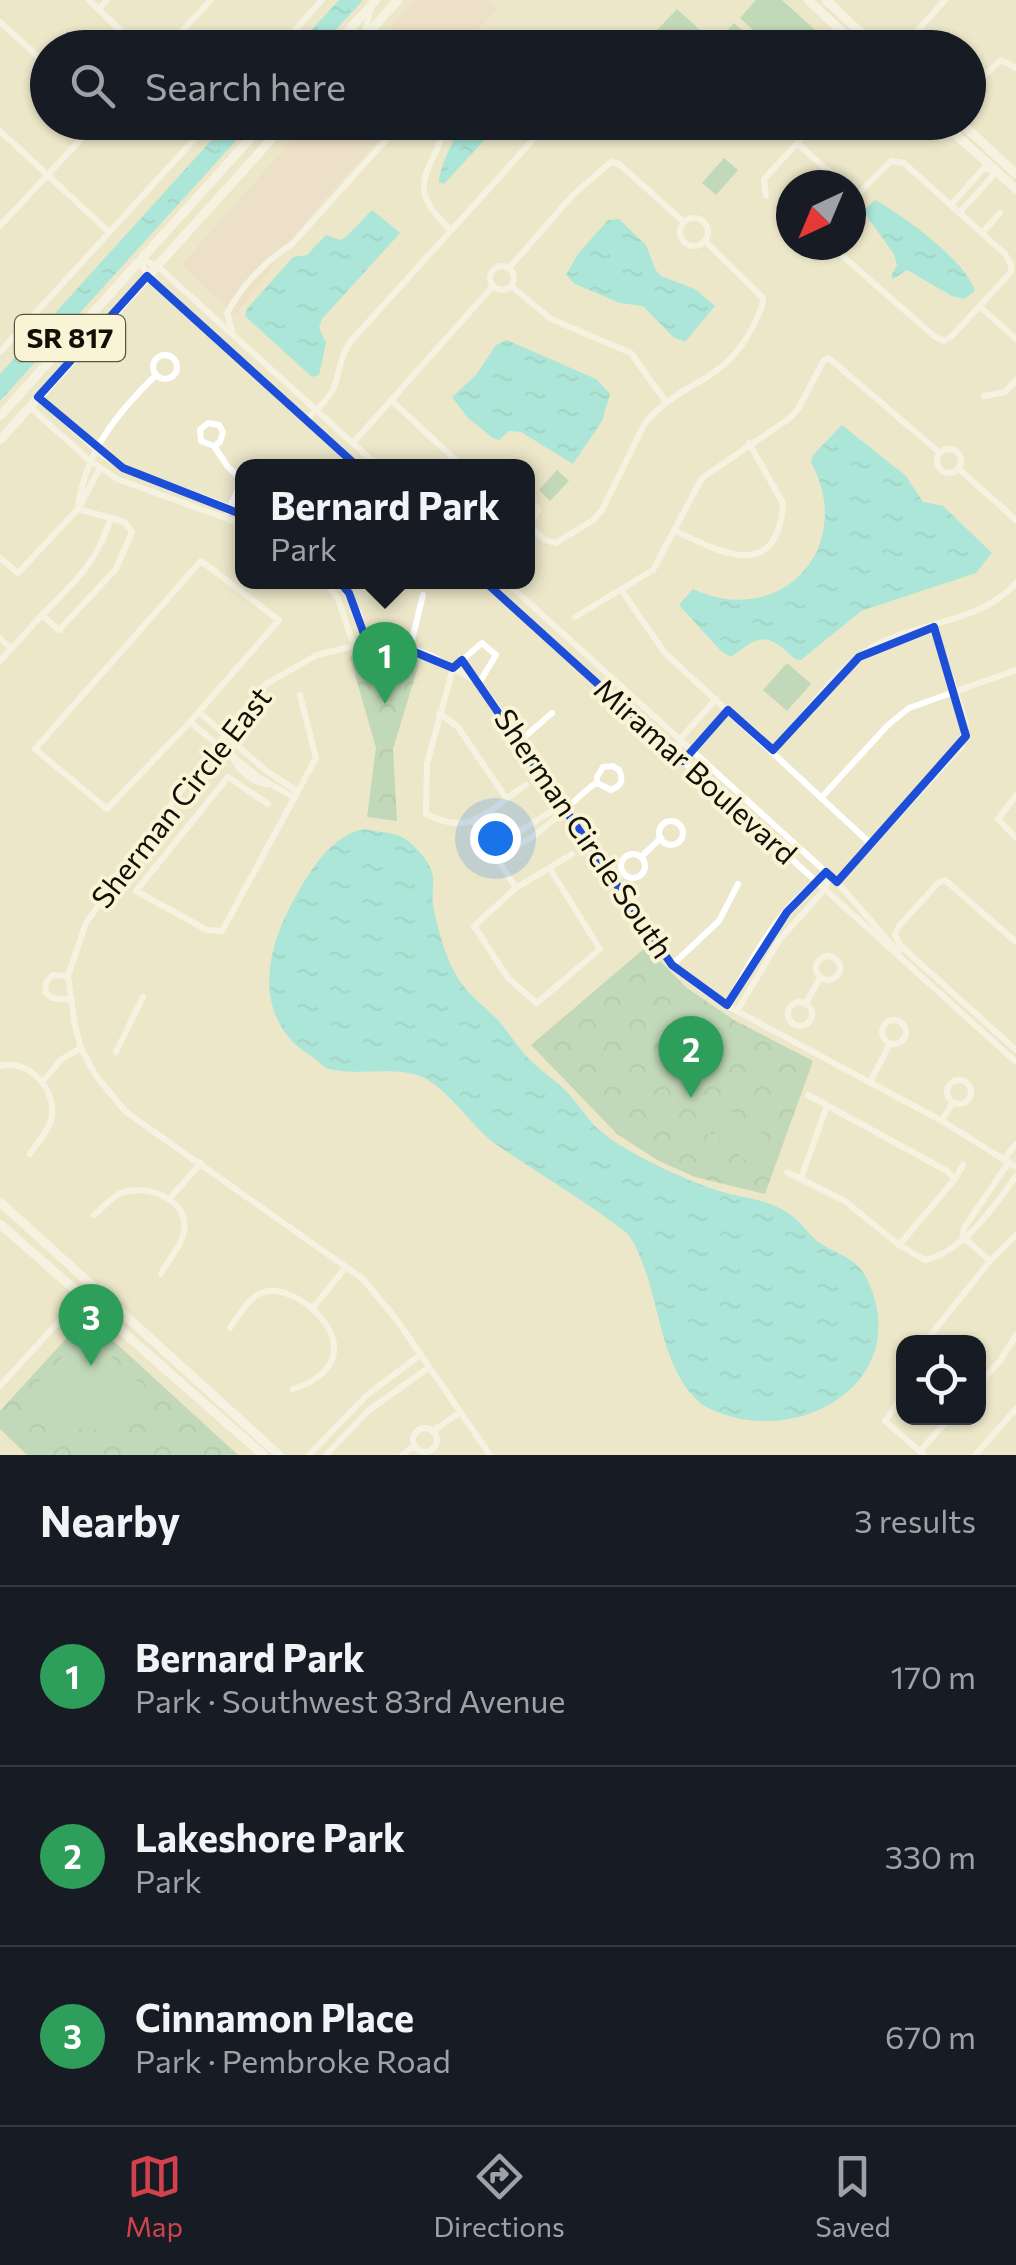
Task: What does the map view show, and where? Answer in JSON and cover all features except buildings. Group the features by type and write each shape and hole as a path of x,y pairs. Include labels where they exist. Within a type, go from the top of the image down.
{"main road":[{"path":"371,30 398,0"},
{"path":"808,0 840,30"},
{"path":"826,0 858,30"},
{"path":"350,30 374,3"},
{"name":"SR 817","path":"0,416 249,140"},
{"name":"SR 817","path":"0,440 270,140"},
{"path":"965,140 1016,174"},
{"path":"975,140 1016,189"},
{"path":"0,1202 279,1455"},
{"path":"0,1224 263,1455"}],"street":[{"path":"89,0 121,30"},
{"path":"99,9 107,0"},
{"path":"183,30 211,0"},
{"path":"295,30 322,0"},
{"path":"918,30 945,0"},
{"path":"368,30 374,3"},
{"path":"0,22 30,50"},
{"path":"986,74 1001,60 1016,68"},
{"path":"0,131 109,232"},
{"path":"0,226 80,140"},
{"path":"0,352 193,140"},
{"path":"234,335 227,312 233,302 272,258 292,244 386,140"},
{"path":"438,140 424,183 430,206 451,230"},
{"path":"306,420 332,394 342,352 532,140"},
{"path":"766,196 764,179 801,140"},
{"path":"798,144 827,170"},
{"path":"847,260 944,341 1011,272 1012,265 1005,254 904,163 890,161 866,184"},
{"path":"509,268 574,194 611,162 619,164 684,222"},
{"path":"950,204 983,168 996,164"},
{"path":"960,212 992,177 996,164"},
{"path":"982,232 1000,212"},
{"path":"692,218 701,220 707,228 705,241 693,246 684,242 680,234 684,222 692,218"},
{"path":"535,531 556,543 593,520 602,510 645,423 666,402 734,359 764,298 705,241"},
{"path":"141,260 156,265 371,459"},
{"path":"141,260 146,276 350,459"},
{"path":"502,266 509,268 514,279 511,286 504,290 493,286 492,272 502,266"},
{"path":"353,443 493,286"},
{"path":"511,286 552,319 630,353 666,402"},
{"path":"980,307 1016,339"},
{"path":"575,617 658,564 702,478 798,409 824,360 829,358 940,452"},
{"path":"78,509 81,481 95,448 156,375"},
{"path":"984,396 1005,392 1016,380"},
{"path":"38,397 123,468 235,510"},
{"path":"391,400 455,459"},
{"path":"30,406 100,468 138,488 235,522"},
{"path":"676,532 737,557 753,554 771,542 784,503 749,443"},
{"path":"214,446 235,474"},
{"path":"955,450 960,457 959,469 948,474 941,471 936,460 940,452 955,450"},
{"path":"0,558 18,573 78,509 100,468"},
{"path":"959,469 1016,520"},
{"path":"225,518 235,497"},
{"path":"42,615 59,630 116,569 132,532 125,522 78,509"},
{"path":"0,661 90,566 110,518"},
{"path":"235,587 201,561 35,750 107,808 190,722 279,620 238,589"},
{"path":"773,750 859,657 884,642 991,605 1016,584"},
{"path":"332,589 354,646"},
{"path":"345,589 359,614 368,645"},
{"name":"Miramar Boulevard","path":"493,589 1016,1062"},
{"name":"Miramar Boulevard","path":"514,589 830,875 905,961"},
{"path":"622,590 656,643 872,845"},
{"path":"410,648 422,595"},
{"path":"837,882 960,746 966,724 934,626"},
{"path":"0,638 11,649"},
{"name":"Sherman Circle South","path":"354,646 392,643 410,648 479,683 672,965 704,992 1010,1162"},
{"path":"479,683 496,655 482,644 453,668 427,764 426,814 442,822 474,823 526,785"},
{"name":"Sherman Circle East","path":"81,1048 68,976 74,952 95,908 216,744 266,684 317,654 354,646"},
{"path":"821,798 898,716 921,702 1016,670"},
{"path":"268,804 228,777 136,891 207,930 222,931 316,758 300,694"},
{"path":"716,699 680,739 678,757 692,751 728,710"},
{"path":"199,712 296,795"},
{"path":"439,713 458,727 506,798"},
{"path":"521,740 552,713"},
{"path":"190,722 270,784"},
{"path":"232,756 236,765 256,781 296,795"},
{"path":"248,769 254,761"},
{"path":"493,852 597,783"},
{"path":"1016,796 998,819 1016,838"},
{"path":"493,852 505,852 555,821 562,809"},
{"path":"474,823 516,888"},
{"path":"525,828 530,836"},
{"path":"641,857 660,838"},
{"path":"550,868 600,949 537,1002 508,978 474,926 516,888 572,854"},
{"path":"624,857 641,857 645,865 640,876 632,878 622,872 624,857"},
{"path":"611,880 622,872"},
{"path":"726,1005 771,932 816,881 830,875"},
{"path":"737,1011 773,950 825,889 830,875"},
{"path":"1016,942 945,880 898,926 895,934 899,944 1016,1050"},
{"path":"672,965 719,921 738,884"},
{"path":"68,976 54,975 46,982 45,992 52,998 72,1000"},
{"path":"806,1003 820,978"},
{"path":"116,1052 143,997"},
{"path":"793,1003 806,1003 811,1008 811,1020 801,1026 793,1024 788,1009 793,1003"},
{"path":"786,1038 793,1024"},
{"path":"870,1082 890,1044"},
{"path":"43,1082 62,1059 81,1048 96,1076 126,1112 346,1266 379,1297 490,1455"},
{"path":"0,1066 10,1063 43,1082 53,1106 51,1119 30,1154"},
{"path":"808,1095 947,1171 954,1179"},
{"path":"942,1122 953,1102"},
{"path":"801,1178 828,1106"},
{"path":"962,1237 964,1228 1010,1162 1016,1144"},
{"path":"169,1200 201,1164"},
{"path":"899,1244 962,1164"},
{"path":"787,1172 845,1202 925,1260 970,1234 1016,1176"},
{"path":"94,1215 119,1194 144,1189 169,1200 184,1216 185,1228 161,1274"},
{"path":"962,1237 990,1261"},
{"path":"931,1335 990,1261 1015,1239"},
{"path":"312,1309 346,1266"},
{"path":"0,1386 92,1285"},
{"path":"230,1328 255,1296 271,1290 283,1292 312,1309 332,1332 334,1355 318,1380 293,1389"},
{"path":"986,1376 1016,1336"},
{"path":"309,1455 366,1395 420,1356"},
{"path":"326,1455 368,1410 428,1368"},
{"path":"896,1406 886,1420 922,1453 944,1425"},
{"path":"975,1455 1016,1409"},
{"path":"433,1431 437,1438 434,1449 422,1452 414,1446 413,1436 418,1430 433,1431 459,1413"},
{"path":"402,1455 414,1446"}],"highlighted area":[{"path":"147,276 683,761 728,710 773,750 859,657 934,627 966,736 837,882 826,872 787,912 727,1005 672,965 462,660 453,668 393,643 368,645 349,593 302,538 123,468 38,397"}],"shaded area":[{"path":"415,0 487,0 497,9 478,30 389,30"},
{"path":"292,140 378,140 321,203 235,315 181,265"}],"green space":[{"path":"756,0 782,0 815,30 753,30 740,18"},
{"path":"677,9 700,30 657,30"},
{"path":"724,158 738,170 716,195 702,183"},
{"path":"557,470 569,481 550,501 539,490"},
{"path":"360,651 420,660 393,749 397,821 367,817 376,748 350,657"},
{"path":"787,663 811,684 787,711 763,690"},
{"path":"646,947 687,988 734,1020 813,1061 765,1194 695,1177 657,1160 617,1134 531,1045"},
{"path":"705,1103 720,1108 710,1135 695,1130"},
{"path":"723,1109 738,1114 728,1141 714,1136"},
{"path":"750,1128 762,1133 752,1161 739,1157"},
{"path":"693,1139 722,1149 717,1163 688,1153"},
{"path":"82,1321 94,1323 238,1455 27,1455 0,1429 0,1411"},
{"path":"85,1333 154,1396 123,1422 107,1428 74,1427 41,1410 26,1396"}],"water":[{"path":"339,0 363,0 336,30 312,30"},
{"path":"212,140 237,140 0,401 0,374"},
{"path":"453,140 484,140 444,184 439,182"},
{"path":"875,200 917,228 959,266 975,291 964,299 952,296 907,270 893,279 897,265 894,254 866,215 866,208"},
{"path":"372,210 400,233 322,319 319,328 326,343 319,375 312,377 245,316 247,309 293,257 307,255 326,235 340,240 346,237"},
{"path":"619,219 646,245 661,276 695,289 715,306 685,342 673,337 643,306 620,303 575,284 566,275 578,254 608,220"},
{"path":"507,340 596,379 610,394 602,421 573,464 521,432 509,431 499,440 493,438 468,418 452,397 476,375 496,345"},
{"path":"842,425 906,476 923,502 943,506 992,553 976,573 861,611 801,660 763,639 731,657 679,605 693,589 725,599 755,598 781,589 802,573 817,550 824,523 823,494 811,462"},
{"path":"363,829 402,837 422,855 433,876 433,903 440,936 460,981 530,1060 564,1089 603,1133 689,1180 785,1211 817,1241 859,1267 868,1281 878,1319 875,1352 859,1380 836,1401 805,1415 771,1421 735,1418 701,1404 675,1367 647,1276 628,1234 497,1145 448,1096 421,1076 329,1069 293,1042 273,1009 273,949 289,909 318,861 338,841"}],"place":[{"name":"Bernard Park","path":"385,704"},
{"name":"Lakeshore Park","path":"691,1098"},
{"name":"Cinnamon Place","path":"91,1366"}]}
